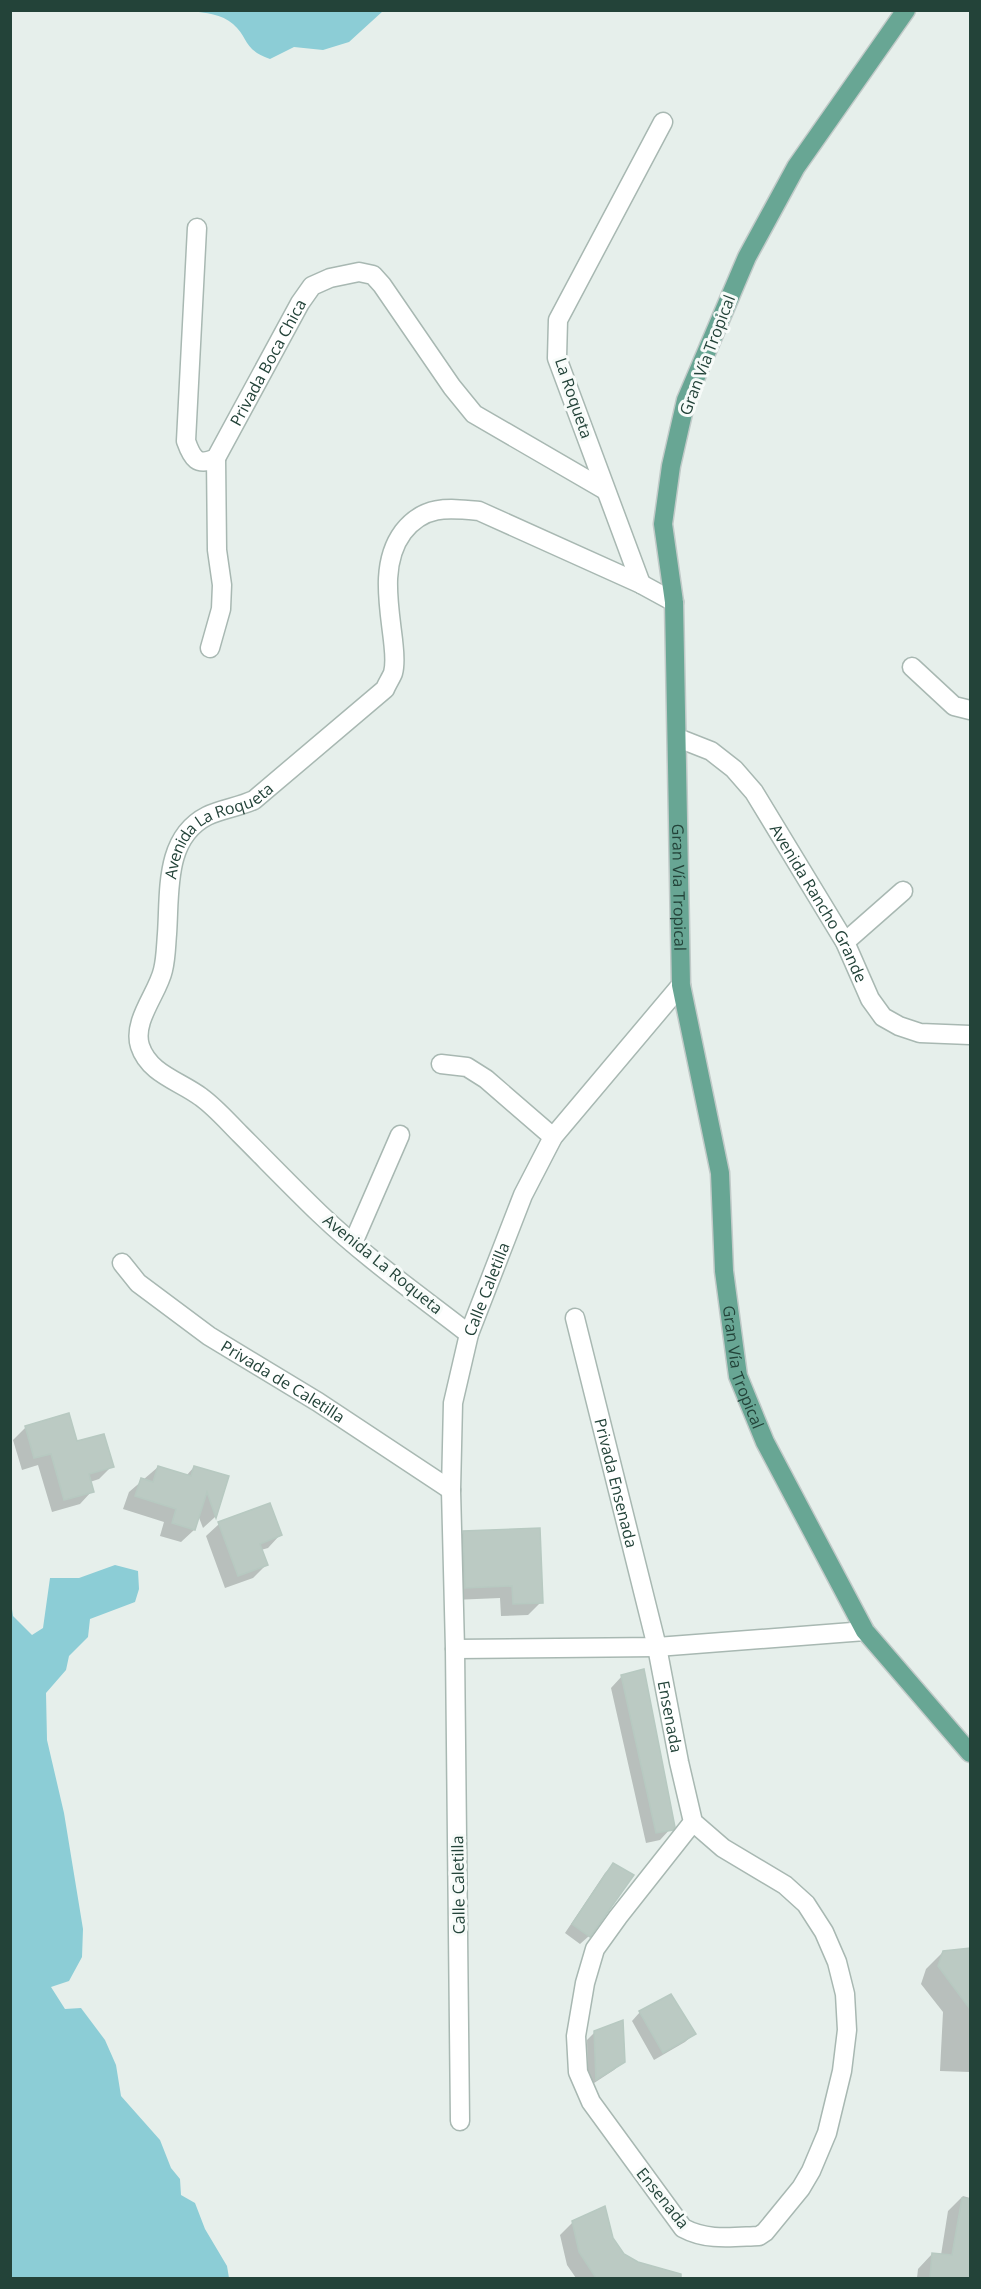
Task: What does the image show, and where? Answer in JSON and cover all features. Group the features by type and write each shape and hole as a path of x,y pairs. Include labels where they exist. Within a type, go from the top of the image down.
{"main road":[{"name":"Gran Vía Tropical","path":"906,10 796,167 747,257 686,399 671,465 663,524 674,602 681,985 720,1173 724,1271 738,1376 765,1442 865,1631 970,1753"}],"street":[{"name":"La Roqueta","path":"641,584 558,358 558,320 663,122"},
{"path":"197,228 186,441 191,455 199,462 207,463 216,458 217,550 222,585 221,609 210,648"},
{"name":"Privada Boca Chica","path":"216,458 300,303 312,286 330,278 358,272 373,275 382,285 452,387 474,414 605,490"},
{"name":"Avenida La Roqueta","path":"469,1334 322,1216 201,1097 151,1065 139,1044 140,1027 164,968 172,862 179,841 192,826 208,816 254,800 385,689 393,672 395,657 388,595 389,565 396,542 411,523 427,512 451,508 479,511 641,584 674,602"},
{"path":"912,667 954,706 970,710"},
{"name":"Avenida Rancho Grande","path":"678,738 711,751 734,769 754,792 845,942 870,999 883,1017 899,1026 920,1033 970,1035"},
{"path":"845,942 903,891"},
{"name":"Calle Caletilla","path":"460,2121 451,1490 453,1403 469,1334 523,1195 553,1137 681,985"},
{"path":"441,1064 467,1067 486,1079 553,1137"},
{"path":"353,1243 400,1135"},
{"name":"Privada de Caletilla","path":"122,1263 138,1283 209,1336 318,1401 451,1490"},
{"name":"Privada Ensenada","path":"575,1318 657,1647"},
{"path":"455,1649 657,1647 865,1631"},
{"name":"Ensenada","path":"657,1647 693,1822 723,1848 785,1885 806,1904 824,1932 837,1962 845,1994 847,2030 842,2071 827,2133 801,2188 765,2232 759,2236 710,2237 683,2228 591,2102 578,2072 576,2036 585,1983 596,1949 618,1917 693,1822"}],"water":[{"path":"192,11 383,11 349,42 323,50 294,47 270,59 255,52 229,21 213,14"},
{"path":"115,1565 138,1571 139,1589 135,1602 90,1619 88,1637 69,1656 66,1670 46,1693 47,1740 64,1813 83,1929 82,1957 69,1981 51,1987 65,2009 81,2008 105,2040 116,2065 121,2096 160,2140 171,2168 180,2179 181,2195 195,2203 205,2229 227,2266 229,2278 11,2278 11,1602 13,1616 32,1635 43,1628 50,1578 79,1578"}],"building":[{"path":"69,1413 77,1441 104,1434 114,1467 89,1474 94,1492 64,1500 51,1454 34,1458 25,1426"},
{"path":"158,1466 191,1476 194,1466 229,1476 216,1518 207,1492 195,1530 172,1523 176,1509 135,1496 141,1478 153,1482"},
{"path":"270,1503 282,1535 260,1544 268,1565 238,1576 218,1522"},
{"path":"540,1528 543,1603 513,1604 512,1586 465,1588 463,1531"},
{"path":"644,1669 675,1827 673,1830 656,1833 621,1675"},
{"path":"613,1863 634,1875 590,1937 572,1924"},
{"path":"970,1948 970,2009 938,1966 943,1951"},
{"path":"671,1994 696,2034 663,2053 639,2011"},
{"path":"623,2020 625,2062 596,2080 594,2031"},
{"path":"962,2198 970,2199 970,2278 930,2278 932,2253 952,2255"},
{"path":"605,2206 613,2238 624,2254 638,2262 681,2274 681,2278 596,2278 579,2252 572,2221"}]}
